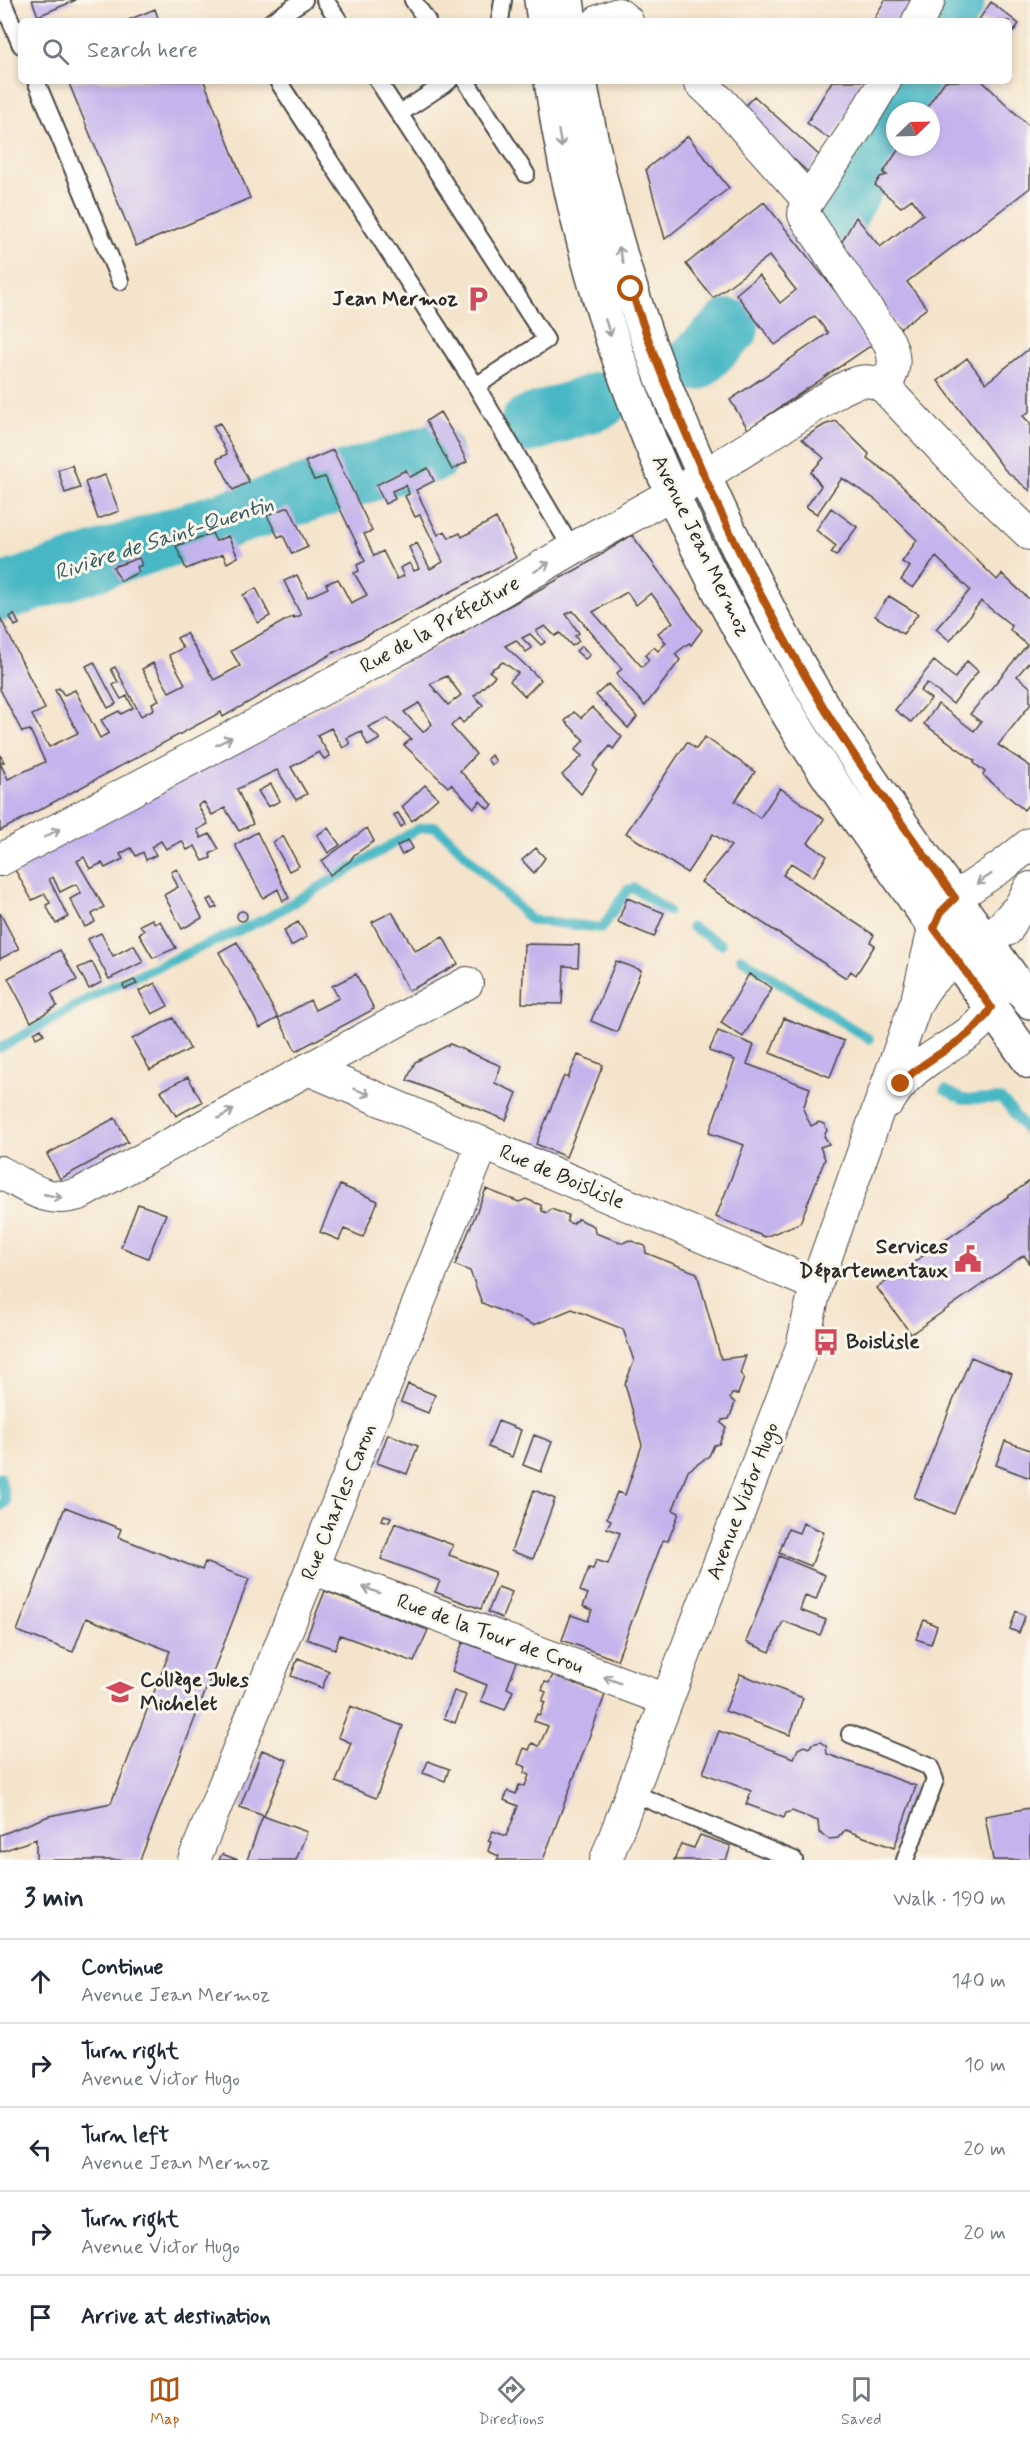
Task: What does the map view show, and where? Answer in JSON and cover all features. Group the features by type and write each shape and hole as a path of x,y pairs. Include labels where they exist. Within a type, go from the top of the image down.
{"main road":[{"path":"542,0 544,18"},
{"path":"567,0 570,18"},
{"name":"Avenue Jean Mermoz","path":"552,84 569,188 589,266 615,348 672,494 710,574 798,730 944,913 959,962 990,985 1030,1002"},
{"name":"Avenue Jean Mermoz","path":"581,84 600,176 631,289 656,364 704,476 740,554 807,679 944,913 1021,1035 1030,1062"}],"street":[{"path":"920,18 929,0"},
{"path":"607,18 618,14 623,18"},
{"path":"702,84 723,104 808,200"},
{"path":"883,84 808,200 804,215 809,226 889,342 895,364 894,372 879,385 967,475 1028,531"},
{"name":"Rue de la Préfecture","path":"0,860 434,630 572,549 704,476 845,387 855,382 879,385"},
{"path":"944,913 1030,844"},
{"path":"990,985 1005,936 1023,900"},
{"name":"Avenue Victor Hugo","path":"606,1860 802,1347 816,1285 915,1006 944,913"},
{"name":"Avenue Victor Hugo","path":"915,1006 928,985 959,962"},
{"path":"0,1172 48,1197 67,1198 79,1194 467,983"},
{"name":"Avenue Victor Hugo","path":"868,1138 893,1094 910,1074 928,1060 990,985"},
{"name":"Rue de Boislisle","path":"308,1069 816,1285"},
{"name":"Rue Charles Caron","path":"194,1860 483,1143"},
{"name":"Rue de la Tour de Crou","path":"312,1568 667,1700"}],"lane":[{"path":"2,0 18,38"},
{"path":"277,18 304,0"},
{"path":"325,0 337,18"},
{"path":"413,0 425,18"},
{"path":"500,18 503,0"},
{"path":"37,84 120,281"},
{"path":"280,84 476,386 572,549"},
{"path":"380,84 546,340 476,386"},
{"path":"399,114 444,84"},
{"path":"468,84 526,174"},
{"path":"850,1734 930,1767 935,1780 905,1860"},
{"path":"632,1793 794,1860"}],"building":[{"path":"32,0 76,0 38,16"},
{"path":"885,0 913,0 903,18 875,18"},
{"path":"991,2 1011,18 980,18"},
{"path":"155,9 158,18 133,18"},
{"path":"1012,18 1019,24 1012,33"},
{"path":"69,84 205,84 250,198 136,246"},
{"path":"830,84 866,84 831,140 807,123"},
{"path":"943,84 985,84 1030,127 1030,188 907,282 927,308 899,329 839,247 856,217 880,247 923,214 912,199 901,207 875,185 880,177 887,175 883,173 894,156 940,156 940,102 930,102"},
{"path":"754,96 820,156 808,172 740,111"},
{"path":"688,136 729,188 665,239 646,169"},
{"path":"764,202 876,342 748,429 730,400 828,333 815,316 775,345 736,294 759,275 780,303 796,290 769,256 713,298 686,264"},
{"path":"1030,348 1030,411 1023,416 1030,423 1030,491 1005,470 938,381 967,358 986,383"},
{"path":"440,412 467,462 452,470 426,421"},
{"path":"836,421 869,454 867,458 892,476 997,580 1002,574 1030,600 1030,661 1017,676 1030,687 1030,705 998,745 1030,766 1030,802 1024,810 983,775 985,772 974,763 975,761 924,724 938,704 974,731 981,722 970,714 1027,645 1010,630 1012,626 981,601 950,641 936,629 970,590 936,557 913,588 901,580 910,567 902,562 917,540 876,500 842,478 817,514 806,507 821,486 811,472 824,458 802,439 824,425"},
{"path":"220,423 249,482 233,490 217,459 227,454 213,426"},
{"path":"333,450 372,531 364,534 374,556 383,551 397,579 404,576 400,568 410,563 414,571 419,569 409,547 417,543 430,569 443,562 420,515 415,517 405,496 409,494 406,485 392,491 395,499 385,504 376,485 406,470 410,477 428,468 434,481 416,490 438,535 445,531 449,538 460,533 462,537 496,518 516,558 335,652 223,717 221,712 0,831 0,763 8,779 45,762 30,730 22,732 0,689 0,617 45,709 32,715 49,747 78,733 55,690 59,688 64,695 75,690 100,738 109,733 101,720 119,711 121,714 133,708 127,696 121,699 113,685 118,682 111,669 115,667 141,716 154,709 152,703 159,700 142,669 153,663 169,692 185,684 169,655 183,648 177,638 186,633 214,680 240,666 231,651 293,616 294,618 301,615 284,581 297,575 308,597 328,588 326,584 338,579 351,603 367,595 354,573 359,571 357,565 365,561 325,477 314,480 305,462"},
{"path":"72,465 80,488 65,493 58,470"},
{"path":"105,475 119,511 98,519 85,482"},
{"path":"289,507 308,547 292,554 283,535 278,537 267,515"},
{"path":"831,508 857,527 836,556 831,553 836,546 816,530"},
{"path":"212,533 216,541 228,536 238,557 227,563 223,554 186,569 176,546"},
{"path":"632,535 702,630 691,645 689,643 675,654 680,660 645,706 620,678 617,673 622,669 573,611 566,614 579,633 575,636 579,641 572,646 560,633 555,636 545,626 536,631 545,642 541,645 530,634 522,638 532,648 526,652 516,640 505,646 541,680 525,696 510,681 518,673 503,662 489,671 495,676 474,696 483,705 463,723 459,718 451,726 476,754 460,771 493,805 488,809 480,801 474,808 451,784 448,787 404,745 411,739 387,718 368,727 380,739 368,746 361,731 347,738 350,744 343,748 331,728 317,735 330,756 324,759 319,752 291,767 307,794 296,800 277,770 237,789 253,824 239,831 225,808 212,815 204,802 198,805 208,824 197,830 201,838 210,834 219,849 210,854 211,858 203,861 195,846 187,850 182,841 166,849 161,841 151,847 156,855 146,860 143,852 136,856 131,848 120,854 123,859 105,868 102,863 90,869 84,857 77,861 104,907 92,914 95,922 85,927 70,899 81,893 76,884 60,892 53,877 49,879 68,917 56,924 46,905 50,903 45,894 32,900 14,868 464,633 463,631 583,566","holes":["627,592 636,605 651,593 673,622 658,633 666,643 658,651 654,647 645,655 649,660 642,667 593,612","447,676 461,695 448,705 430,684","419,703 432,724 423,732 404,712"]},
{"path":"139,558 142,565 137,567 139,572 121,581 113,567"},
{"path":"256,588 270,616 258,623 243,595"},
{"path":"889,596 918,614 903,634 875,616"},
{"path":"14,614 19,624 15,626 10,617"},
{"path":"582,646 590,655 585,659 576,651"},
{"path":"934,661 955,678 967,661 978,671 953,704 927,683 920,691 931,699 911,722 895,710"},
{"path":"94,662 116,704 108,708 86,666"},
{"path":"608,684 637,717 628,728 596,695"},
{"path":"592,707 622,737 613,749 610,746 593,766 597,770 581,794 562,775 582,756 575,750 584,740 565,721 574,712 581,718"},
{"path":"705,737 755,772 735,801 760,818 780,788 824,819 808,843 827,856 813,877 791,863 783,875 874,935 870,942 875,945 856,975 851,971 846,978 701,882 731,846 713,834 687,873 626,833 687,742 696,749"},
{"path":"491,755 496,761 491,765 487,759"},
{"path":"271,784 280,801 268,807 258,791"},
{"path":"425,785 438,798 412,821 402,807"},
{"path":"398,813 405,824 401,827 394,815"},
{"path":"328,828 340,845 328,853 317,835"},
{"path":"367,828 374,841 330,875 322,861"},
{"path":"257,832 289,898 283,901 278,889 263,898 235,845"},
{"path":"283,836 299,866 289,871 273,842"},
{"path":"408,840 413,848 402,855 397,846"},
{"path":"536,848 545,858 534,873 522,860"},
{"path":"177,869 202,918 182,929 164,895 178,887 171,872"},
{"path":"212,898 217,907 212,909 207,900"},
{"path":"627,898 664,913 654,937 618,922"},
{"path":"242,911 247,916 242,921 237,916"},
{"path":"392,912 415,951 443,937 458,964 409,991 372,922"},
{"path":"0,913 19,949 0,959"},
{"path":"152,919 155,924 160,921 176,948 153,958 139,934 144,931 140,925"},
{"path":"298,922 307,937 291,946 284,930"},
{"path":"101,933 113,956 134,945 143,962 109,979 88,939"},
{"path":"237,942 278,1018 260,1028 219,952"},
{"path":"524,944 579,945 578,967 564,966 562,1004 522,1003"},
{"path":"60,950 77,980 51,993 57,1006 31,1022 8,978"},
{"path":"616,961 641,970 617,1032 591,1021"},
{"path":"92,962 102,982 89,989 78,968"},
{"path":"356,974 374,1009 296,1051 278,1018 310,1000 315,1010 339,998 332,986"},
{"path":"749,974 772,988 743,1037 721,1023"},
{"path":"134,980 137,984 125,989 123,985"},
{"path":"155,983 168,1006 152,1014 139,991"},
{"path":"173,1018 190,1049 150,1070 132,1039"},
{"path":"784,1018 844,1041 830,1077 770,1053"},
{"path":"41,1029 44,1034 36,1038 34,1033"},
{"path":"718,1031 754,1045 747,1064 810,1088 803,1109 811,1126 819,1122 824,1124 827,1130 824,1136 829,1144 820,1147 825,1159 800,1223 765,1237 716,1217 744,1145 709,1133 735,1060 709,1051"},
{"path":"450,1044 501,1066 495,1083 517,1093 506,1120 407,1080 415,1062"},
{"path":"578,1055 603,1065 566,1157 536,1144 564,1076 568,1078"},
{"path":"188,1077 202,1102 176,1116 161,1091"},
{"path":"115,1118 128,1142 60,1179 47,1154"},
{"name":"Services Départementaux","path":"1030,1181 1030,1264 1024,1255 911,1334 877,1288"},
{"path":"340,1185 378,1201 363,1237 344,1229 339,1240 320,1232"},
{"path":"486,1189 519,1202 526,1199 541,1205 542,1211 547,1213 551,1209 568,1215 567,1222 573,1224 578,1219 594,1226 595,1233 623,1243 629,1240 645,1246 646,1253 697,1273 721,1359 746,1356 740,1373 744,1378 738,1394 732,1394 730,1398 735,1403 729,1419 722,1420 721,1423 726,1427 719,1444 714,1445 709,1456 688,1471 673,1510 679,1513 668,1541 663,1540 617,1660 562,1640 571,1615 588,1621 592,1610 583,1606 588,1594 580,1591 589,1568 593,1569 596,1560 608,1564 620,1533 607,1528 611,1520 607,1518 617,1492 625,1495 642,1445 625,1384 634,1361 623,1329 572,1309 534,1325 482,1303 470,1271 455,1265"},
{"path":"138,1204 166,1214 148,1258 121,1247"},
{"path":"971,1357 1012,1374 954,1514 914,1497"},
{"path":"408,1384 435,1395 428,1413 401,1402"},
{"path":"498,1421 521,1430 512,1457 488,1447"},
{"path":"388,1434 418,1446 407,1474 377,1463"},
{"path":"534,1435 552,1442 541,1472 523,1465"},
{"path":"1005,1441 1030,1450 1030,1478 996,1465"},
{"path":"534,1490 555,1499 533,1559 511,1551"},
{"path":"65,1507 121,1529 118,1537 202,1570 205,1562 249,1579 140,1860 36,1860 36,1839 0,1852 0,1835 49,1816 111,1803 170,1651 86,1618 73,1652 17,1631"},
{"path":"384,1515 391,1517 389,1522 382,1520"},
{"path":"395,1523 453,1545 449,1555 495,1572 481,1609 435,1592 440,1581 381,1559"},
{"path":"803,1523 824,1532 811,1566 779,1553 788,1529 799,1533"},
{"path":"779,1556 825,1575 816,1600 805,1596 800,1610 826,1620 820,1635 783,1621 770,1652 746,1642"},
{"path":"498,1587 512,1592 502,1618 488,1612"},
{"path":"325,1591 428,1630 414,1662 340,1635 335,1649 306,1639"},
{"path":"1016,1611 1025,1616 1019,1633 1010,1629"},
{"path":"924,1620 937,1626 931,1644 916,1639"},
{"path":"463,1642 517,1662 507,1688 513,1691 505,1710 481,1701 487,1685 452,1671"},
{"path":"298,1658 329,1671 322,1688 291,1676"},
{"path":"740,1674 803,1698 790,1735 725,1711"},
{"path":"553,1675 605,1695 543,1860 497,1860 499,1856 488,1851 491,1842 488,1841 493,1831 506,1836 512,1822 518,1806 504,1800 508,1791 516,1794 519,1785 525,1786 529,1775 524,1773 526,1767 518,1764 524,1748 529,1750 532,1743 539,1746 548,1726 534,1721 537,1714 540,1715 545,1702 542,1701 546,1692 542,1690 545,1682 549,1683"},
{"path":"454,1691 466,1695 455,1723 444,1718"},
{"path":"350,1706 403,1726 376,1798 336,1782 351,1743 338,1737"},
{"path":"719,1731 794,1758 798,1749 804,1746 809,1748 812,1744 820,1742 826,1746 827,1754 916,1786 894,1848 845,1830 838,1838 829,1839 819,1832 818,1821 792,1811 786,1813 784,1818 746,1804 751,1791 703,1773"},
{"path":"262,1750 287,1760 264,1816 240,1807"},
{"path":"428,1761 449,1769 445,1781 423,1773"},
{"path":"1030,1808 1030,1860 993,1860 985,1816"},
{"path":"263,1816 307,1832 296,1860 247,1860"},
{"path":"700,1835 731,1846 726,1860 674,1860 681,1844 694,1848"},
{"path":"222,1854 238,1860 219,1860"}],"waterway":[{"name":"Rivière de Saint-Quentin","path":"946,18 956,0"},
{"name":"Rivière de Saint-Quentin","path":"829,233 909,84"},
{"name":"Rivière de Saint-Quentin","path":"695,362 730,328"},
{"name":"Rivière de Saint-Quentin","path":"529,424 599,401"},
{"name":"Rivière de Saint-Quentin","path":"347,480 433,453"},
{"name":"Rivière de Saint-Quentin","path":"0,593 329,486"},
{"path":"0,1048 104,990 267,918 418,829 434,826 449,838 531,920 602,928 627,890 634,888 668,911"},
{"path":"692,927 721,944"},
{"path":"741,958 869,1039"},
{"path":"945,1090 963,1099 1001,1099 1030,1136"},
{"path":"0,1477 6,1502 0,1506"}],"place":[{"name":"Jean Mermoz","path":"478,299"},
{"name":"Services Départementaux","path":"968,1259"},
{"name":"Boislisle","path":"826,1342"},
{"name":"Collège Jules Michelet","path":"120,1692"}],"route":[{"path":"631,289 656,364 704,476 740,554 785,641 842,736 955,898 941,912 934,928 991,1007 975,1030 919,1066 901,1084"}]}
